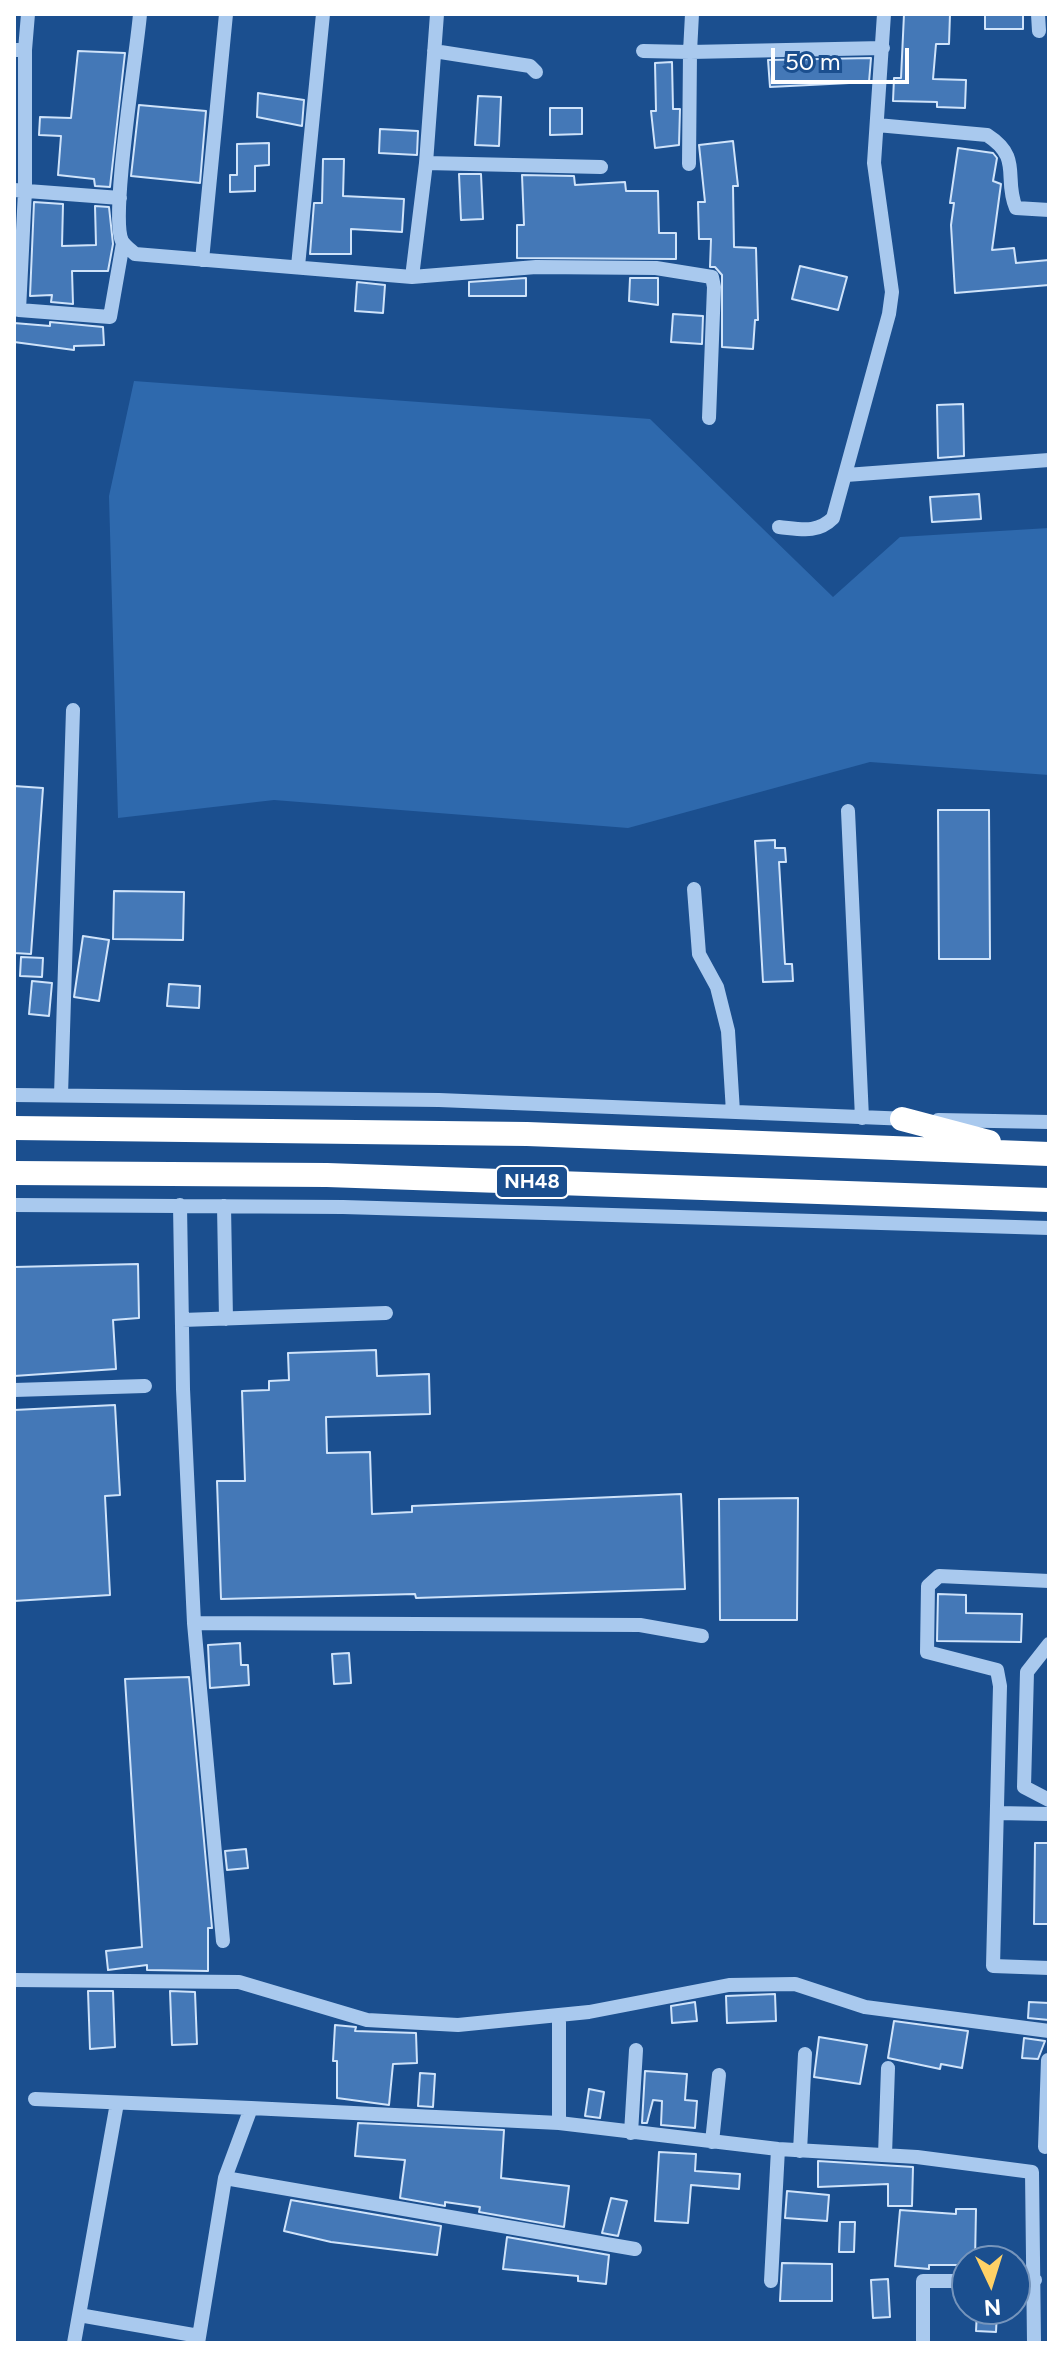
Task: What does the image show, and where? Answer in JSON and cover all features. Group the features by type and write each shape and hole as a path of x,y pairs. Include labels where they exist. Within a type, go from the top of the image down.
{"highway":[{"path":"902,1119 990,1142 1049,1153"},
{"name":"NH48","path":"14,1128 527,1134 1049,1153"},
{"name":"NH48","path":"14,1173 327,1175 1049,1200"}],"street":[{"path":"28,14 20,50 19,310 110,317 123,243 120,198 140,14"},
{"path":"202,260 226,14"},
{"path":"298,266 323,14"},
{"path":"412,277 426,163 437,14"},
{"path":"689,164 692,14"},
{"path":"779,527 807,530 824,527 833,518 892,292 875,193 884,14"},
{"path":"1038,14 1039,31"},
{"path":"643,51 883,48"},
{"path":"434,51 530,66 536,72"},
{"path":"877,125 987,135 1001,144 1010,160 1016,208 1049,210"},
{"path":"426,163 601,167"},
{"path":"19,190 120,198"},
{"path":"123,243 135,254 412,277 536,267 656,268 709,275 714,287 709,418"},
{"path":"846,475 1049,460"},
{"path":"61,1095 73,710"},
{"path":"848,811 862,1118"},
{"path":"694,889 699,954 717,987 728,1031 733,1112"},
{"path":"14,1095 424,1100 862,1118 1049,1122"},
{"path":"14,1205 180,1205 1049,1228"},
{"path":"180,1205 194,1623 223,1941"},
{"path":"224,1206 226,1319"},
{"path":"182,1320 386,1313"},
{"path":"14,1390 145,1386"},
{"path":"1049,1581 939,1576 928,1586 927,1652 997,1670 1000,1686 993,1966 1049,1968"},
{"path":"194,1623 640,1625 702,1636"},
{"path":"1049,1644 1027,1672 1024,1787 1049,1800"},
{"path":"997,1813 1049,1814"},
{"path":"14,1980 239,1982 367,2020 458,2025 559,2015 729,1985 795,1984 865,2007 1049,2031"},
{"path":"559,2015 559,2123"},
{"path":"631,2133 636,2050"},
{"path":"800,2151 805,2054"},
{"path":"1034,2343 1032,2172 1047,2147 1048,2060"},
{"path":"885,2155 888,2068"},
{"path":"712,2142 719,2075"},
{"path":"35,2099 559,2123 778,2149 885,2155 1032,2172"},
{"path":"74,2343 117,2103"},
{"path":"79,2315 199,2340 225,2178 251,2108"},
{"path":"771,2281 778,2149"},
{"path":"225,2178 635,2249"},
{"path":"1031,2280 1035,2280"},
{"path":"923,2343 923,2281 951,2281"}],"shaded area":[{"path":"134,381 650,419 833,597 900,537 1049,528 1049,775 870,762 628,828 274,800 118,818 109,496"}],"building":[{"path":"904,14 950,14 949,44 936,44 933,79 966,80 965,108 937,107 937,102 893,101 894,78 901,78"},
{"path":"985,14 1023,14 1023,29 985,29"},
{"path":"78,51 125,53 110,187 95,186 94,179 58,175 61,136 39,135 40,117 71,118"},
{"path":"871,58 869,82 770,87 768,60"},
{"path":"672,62 673,109 680,109 679,145 655,148 651,111 656,111 655,63"},
{"path":"258,93 304,100 302,126 257,117"},
{"path":"478,96 501,97 499,146 475,145"},
{"path":"139,105 206,111 200,183 131,176"},
{"path":"550,108 582,108 582,134 550,135"},
{"path":"380,129 418,131 417,155 379,153"},
{"path":"733,141 738,186 733,186 734,247 756,248 758,320 755,320 753,349 722,347 722,275 715,267 710,267 711,239 699,239 698,202 705,202 699,145"},
{"path":"269,143 269,165 255,166 255,191 230,192 230,175 237,175 237,144"},
{"path":"958,148 993,153 997,158 993,181 1001,184 992,250 1014,248 1016,263 1049,260 1049,285 955,293 951,225 954,203 950,203"},
{"path":"323,159 344,159 343,196 404,199 402,232 351,229 351,254 310,254 314,203 322,203"},
{"path":"459,174 481,174 483,219 461,220"},
{"path":"522,175 574,176 575,185 625,182 626,191 658,191 659,233 676,233 676,259 517,258 517,225 524,225"},
{"path":"34,202 63,204 62,246 96,245 95,206 109,207 113,244 108,271 72,271 73,304 51,302 52,295 30,296"},
{"path":"800,266 847,277 838,310 792,299"},
{"path":"526,278 526,296 469,296 469,282"},
{"path":"630,278 658,278 658,305 629,301"},
{"path":"357,282 385,285 383,313 355,311"},
{"path":"673,314 703,316 702,344 671,342"},
{"path":"50,322 103,327 104,345 74,346 74,350 14,342 14,323 50,326"},
{"path":"963,404 964,456 938,458 937,405"},
{"path":"979,494 981,519 932,522 930,497"},
{"path":"14,786 43,788 31,954 14,953"},
{"path":"938,810 989,810 990,959 939,959"},
{"path":"775,840 775,848 785,848 786,862 779,862 785,964 792,964 793,981 763,982 755,841"},
{"path":"114,891 184,892 183,940 113,939"},
{"path":"83,936 109,940 99,1001 74,997"},
{"path":"21,957 43,958 42,977 20,976"},
{"path":"32,981 52,983 49,1016 29,1014"},
{"path":"169,984 200,986 199,1008 167,1006"},
{"path":"138,1264 139,1318 113,1320 116,1369 14,1376 14,1267"},
{"path":"376,1350 377,1376 429,1374 430,1414 326,1417 327,1453 370,1452 372,1514 412,1512 412,1506 681,1494 685,1589 416,1598 415,1594 221,1599 217,1481 245,1481 242,1391 269,1390 269,1381 289,1380 288,1353"},
{"path":"115,1405 120,1495 105,1496 110,1595 14,1601 14,1410"},
{"path":"798,1498 797,1620 720,1620 719,1499"},
{"path":"938,1594 966,1595 966,1613 1022,1614 1021,1642 937,1641"},
{"path":"240,1643 241,1665 248,1665 249,1685 210,1688 208,1645"},
{"path":"349,1653 351,1683 334,1684 332,1654"},
{"path":"189,1677 212,1928 208,1928 208,1971 147,1970 147,1965 108,1970 106,1951 142,1947 125,1679"},
{"path":"1035,1843 1049,1843 1049,1924 1034,1924"},
{"path":"246,1849 248,1868 227,1870 225,1851"},
{"path":"88,1991 113,1991 115,2047 90,2049"},
{"path":"170,1991 195,1992 197,2044 172,2045"},
{"path":"775,1994 776,2021 727,2023 726,1996"},
{"path":"695,2002 697,2021 672,2023 671,2006"},
{"path":"1029,2002 1049,2003 1049,2020 1028,2018"},
{"path":"894,2021 968,2031 962,2068 941,2064 940,2069 888,2058"},
{"path":"335,2025 356,2027 355,2031 416,2033 417,2063 393,2064 389,2105 337,2098 337,2061 333,2061"},
{"path":"819,2037 867,2045 860,2084 814,2077"},
{"path":"1024,2038 1045,2041 1038,2059 1022,2058"},
{"path":"645,2071 687,2074 685,2100 697,2101 695,2128 661,2125 662,2101 653,2100 647,2123 642,2123"},
{"path":"420,2073 435,2074 433,2107 418,2106"},
{"path":"589,2089 604,2092 600,2118 585,2116"},
{"path":"358,2123 504,2130 501,2178 569,2186 564,2227 479,2212 480,2207 445,2202 445,2206 400,2198 405,2160 355,2156"},
{"path":"659,2152 696,2154 695,2171 740,2174 739,2189 691,2185 688,2223 655,2221"},
{"path":"818,2161 913,2167 912,2206 888,2206 888,2184 818,2187"},
{"path":"787,2191 829,2195 827,2221 785,2218"},
{"path":"611,2198 627,2201 618,2236 602,2233"},
{"path":"291,2200 441,2226 437,2255 331,2242 284,2231"},
{"path":"956,2209 976,2209 975,2245 951,2245 951,2265 929,2265 929,2269 895,2266 900,2210 956,2214"},
{"path":"840,2222 855,2222 854,2252 839,2252"},
{"path":"507,2237 609,2255 606,2284 578,2281 578,2276 503,2269"},
{"path":"782,2263 832,2264 832,2301 780,2301"},
{"path":"888,2279 890,2317 873,2318 871,2280"},
{"path":"976,2325 996,2325 996,2332 976,2331"}]}
